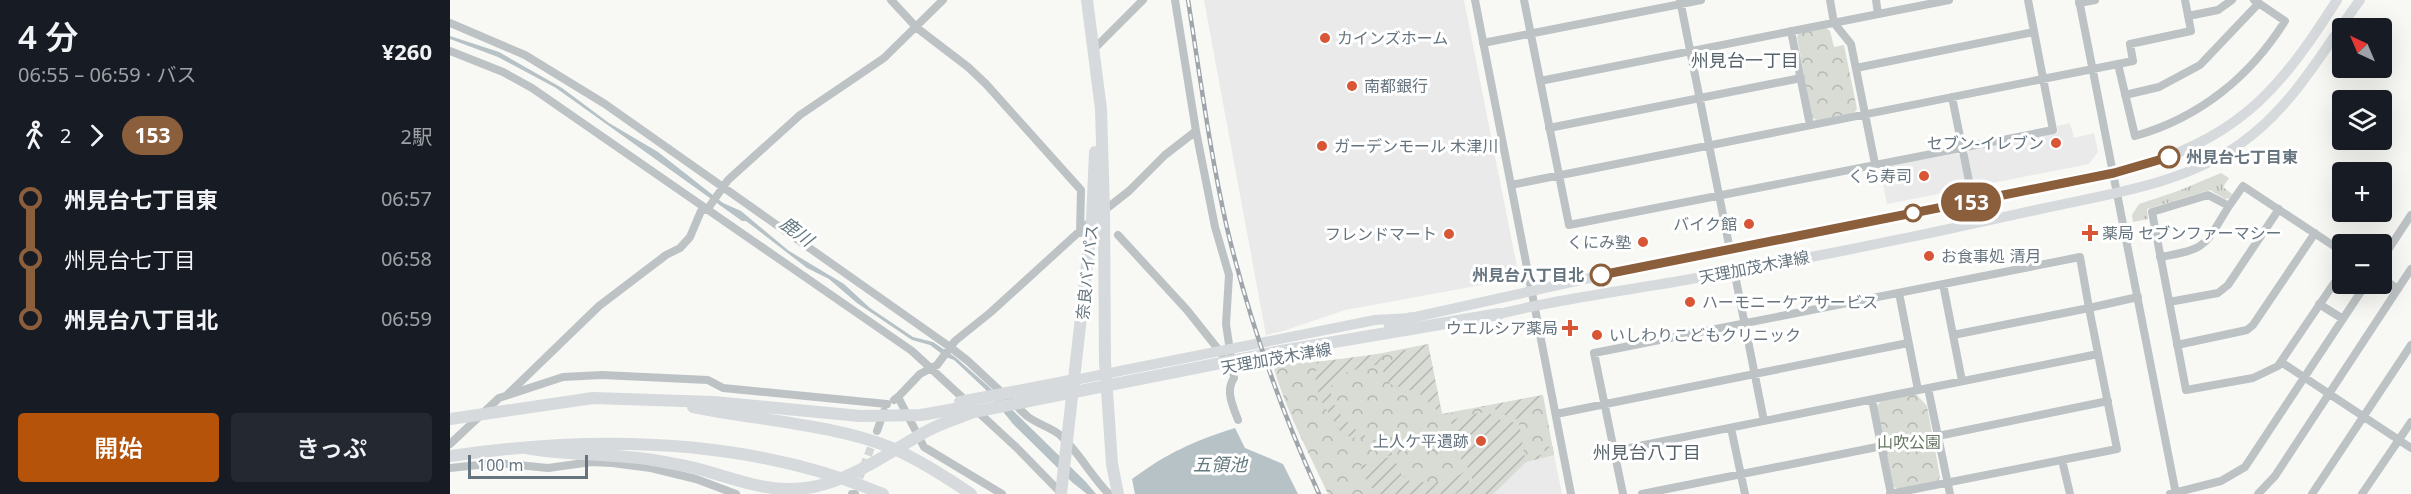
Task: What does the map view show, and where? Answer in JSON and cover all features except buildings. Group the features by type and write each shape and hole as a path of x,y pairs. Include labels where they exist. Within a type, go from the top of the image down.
{"highway":[{"name":"奈良バイパス","path":"1087,0 1101,109 1105,375 1112,464 1118,494"},
{"name":"奈良バイパス","path":"1061,494 1074,398 1092,220 1095,161 1092,75 1094,49"},
{"path":"450,419 593,398 714,402 860,416 921,415 1282,349 1498,314"},
{"path":"526,448 570,455 626,456 674,463 762,488 789,490 813,488 849,475 929,430 974,412 1282,349 1397,324 1411,318"},
{"path":"743,404 897,409 960,402 1075,380"},
{"path":"821,494 860,479 925,441 956,426 1074,398"},
{"path":"648,399 789,423 872,441 909,456 971,494"},
{"path":"450,456 555,445 623,445 730,451 796,464 883,494"},
{"path":"709,472 754,494"}],"main road":[{"name":"天理加茂木津線","path":"1411,318 1612,273 2114,173 2172,156 2198,145 2242,116 2280,82 2337,0"},
{"name":"天理加茂木津線","path":"1498,314 1601,293 1661,285 1997,219 2174,178 2216,159 2252,135 2299,89 2360,0"},
{"name":"天理加茂木津線","path":"1075,380 1282,349"},
{"name":"天理加茂木津線","path":"1074,398 1282,349"}],"street":[{"path":"891,0 917,28 968,67 986,84 1082,190 1080,233"},
{"path":"508,394 600,306 652,265 680,248 690,237 701,211 708,207 721,189 800,115 884,58 943,0"},
{"path":"1094,49 1143,0"},
{"path":"1175,0 1196,131 1215,227 1228,275 1226,324 1233,378 1229,384 1231,401 1238,420"},
{"path":"1475,0 1571,494"},
{"path":"1524,0 1569,225 2053,130 2028,0"},
{"path":"1483,43 1680,2 1701,0"},
{"path":"1830,0 1834,23 1851,44 1875,164"},
{"path":"1876,0 1878,14"},
{"path":"1540,81 1949,0"},
{"path":"2095,0 2079,1 2138,297 2174,494 2221,481 2245,467 2359,294"},
{"path":"1511,185 2133,61 2130,44 2190,31 2185,0"},
{"path":"2188,16 2218,10 2232,0"},
{"path":"1680,2 1730,250"},
{"path":"2118,64 2125,95 2135,136 2162,128 2208,103 2253,64 2272,42 2285,21 2257,2 2200,65 2159,87 2125,95"},
{"path":"450,23 519,52 605,104 721,189 968,361 1027,416 1037,424 1057,433 1072,447 1085,467 1109,494"},
{"path":"1791,31 1810,125"},
{"path":"1856,68 2034,32"},
{"path":"450,51 503,72 532,88 708,207 912,351 933,367 1061,494"},
{"path":"1549,128 1802,78"},
{"path":"1952,97 1973,201"},
{"path":"877,431 887,404 898,397 920,374 933,367 949,348 1092,220 1129,191 1165,155 1196,131"},
{"path":"2160,257 2191,252 2200,248 2243,186 2332,245"},
{"path":"2229,206 2208,195 2152,212 2186,390 2253,378 2281,362 2332,286"},
{"path":"2169,302 2218,293 2228,285 2279,209"},
{"path":"2392,244 2411,215"},
{"path":"2177,345 2242,333 2247,330 2253,325 2315,233"},
{"path":"1118,235 1187,310 1222,355 1231,358"},
{"path":"1623,494 1594,352 2080,257 2117,449 1891,494 1872,400"},
{"path":"2258,494 2274,476 2411,269"},
{"path":"1734,270 1764,421"},
{"path":"1943,284 1962,381"},
{"path":"2392,285 2398,289"},
{"path":"1899,293 1918,390"},
{"path":"1953,335 2138,297"},
{"path":"2319,304 2343,319"},
{"path":"1556,414 1908,343"},
{"path":"2312,494 2411,345"},
{"path":"1614,451 2098,354"},
{"path":"2281,362 2411,448"},
{"path":"450,444 499,398 563,377 602,375 708,380 723,388 887,404"},
{"path":"1928,388 1950,494"},
{"path":"898,397 915,431 929,451 1002,494"},
{"path":"1938,436 2108,401"},
{"path":"450,411 453,411 469,426"},
{"path":"2362,494 2411,422"},
{"path":"1731,428 1745,494"},
{"path":"1641,494 1882,446"},
{"path":"2062,459 2070,494"},
{"path":"450,468 497,463 548,468 591,462 612,463 651,468 696,478 736,494"}],"shaded area":[{"path":"1204,0 1464,0 1517,267 1509,280 1345,310 1266,335"},
{"path":"2070,123 2074,138 2094,133 2098,152 2089,164 1977,186 1973,184 1967,155 1970,150 2058,133 2057,126"},
{"path":"1956,153 1960,156 1966,185 1964,189 1887,204 1880,168"},
{"path":"1554,455 1562,494 1493,494 1526,462"}],"green space":[{"path":"1826,28 1830,31 1834,47 1844,45 1857,109 1854,113 1817,120 1812,118 1797,37 1799,33"},
{"path":"2221,173 2229,178 2223,187 2232,194 2230,198 2225,199 2210,190 2147,209 2148,219 2133,222 2132,215 2139,204"},
{"path":"1428,344 1442,414 1543,395 1554,455 1526,462 1493,494 1328,494 1292,417 1274,369 1285,364 1352,359"},
{"path":"1428,344 1442,414 1543,395 1532,411 1518,419 1485,407 1442,415 1419,393 1390,384 1383,371 1398,352"},
{"path":"1378,354 1384,356 1376,365 1362,367 1338,376 1332,384 1331,392 1332,400 1347,422 1359,432 1385,445 1393,455 1387,456 1384,449 1374,442 1341,433 1321,400 1316,383 1317,362"},
{"name":"山吹公園","path":"1916,394 1927,406 1940,477 1938,481 1897,489 1893,486 1877,406 1880,402"},
{"path":"1487,412 1502,421 1519,423 1525,458 1545,454 1544,447 1553,446 1554,455 1526,462 1493,494 1463,494 1473,483 1470,470 1455,451 1457,434 1450,421 1466,415"},
{"path":"1393,456 1402,476 1409,479 1409,482 1438,482 1442,485 1464,472 1468,475 1469,484 1456,494 1376,494 1376,490 1369,486 1360,466"}],"water":[{"path":"450,36 499,52 562,88 609,123 658,152 723,203 741,211 789,251 844,284 870,308 913,337 933,342 955,357 988,386 1096,494 1087,494 1073,483 1013,424 985,389 954,360 930,345 912,340 857,303 829,279 807,268 746,221 742,221 556,88 498,57 450,39"},
{"name":"五領池","path":"1235,428 1245,448 1283,464 1298,494 1135,494 1132,479 1145,470 1181,449"}],"tunnel":[{"path":"855,489 875,437"}],"railway":[{"path":"1188,0 1215,171 1245,296 1291,429 1319,494"}],"bus line":[{"name":"153","path":"1601,275 2114,173 2169,157"}],"place":[{"name":"カインズホーム","path":"1325,38"},
{"name":"南都銀行","path":"1352,86"},
{"name":"セブン-イレブン","path":"2056,143"},
{"name":"ガーデンモール 木津川","path":"1322,146"},
{"name":"州見台七丁目東","path":"2169,157"},
{"name":"くら寿司","path":"1924,176"},
{"name":"バイク館","path":"1749,224"},
{"name":"薬局 セブンファーマシー","path":"2090,233"},
{"name":"フレンドマート","path":"1449,234"},
{"name":"くにみ塾","path":"1643,242"},
{"name":"お食事処 清月","path":"1929,256"},
{"name":"州見台八丁目北","path":"1601,275"},
{"name":"ハーモニーケアサービス","path":"1690,302"},
{"name":"ウエルシア薬局","path":"1570,328"},
{"name":"いしわりこどもクリニック","path":"1597,335"},
{"name":"上人ケ平遺跡","path":"1481,441"}],"district":[{"name":"州見台一丁目","path":"1745,60"},
{"name":"州見台八丁目","path":"1647,452"}],"water label":[{"name":"鹿川","path":"797,231"}]}
